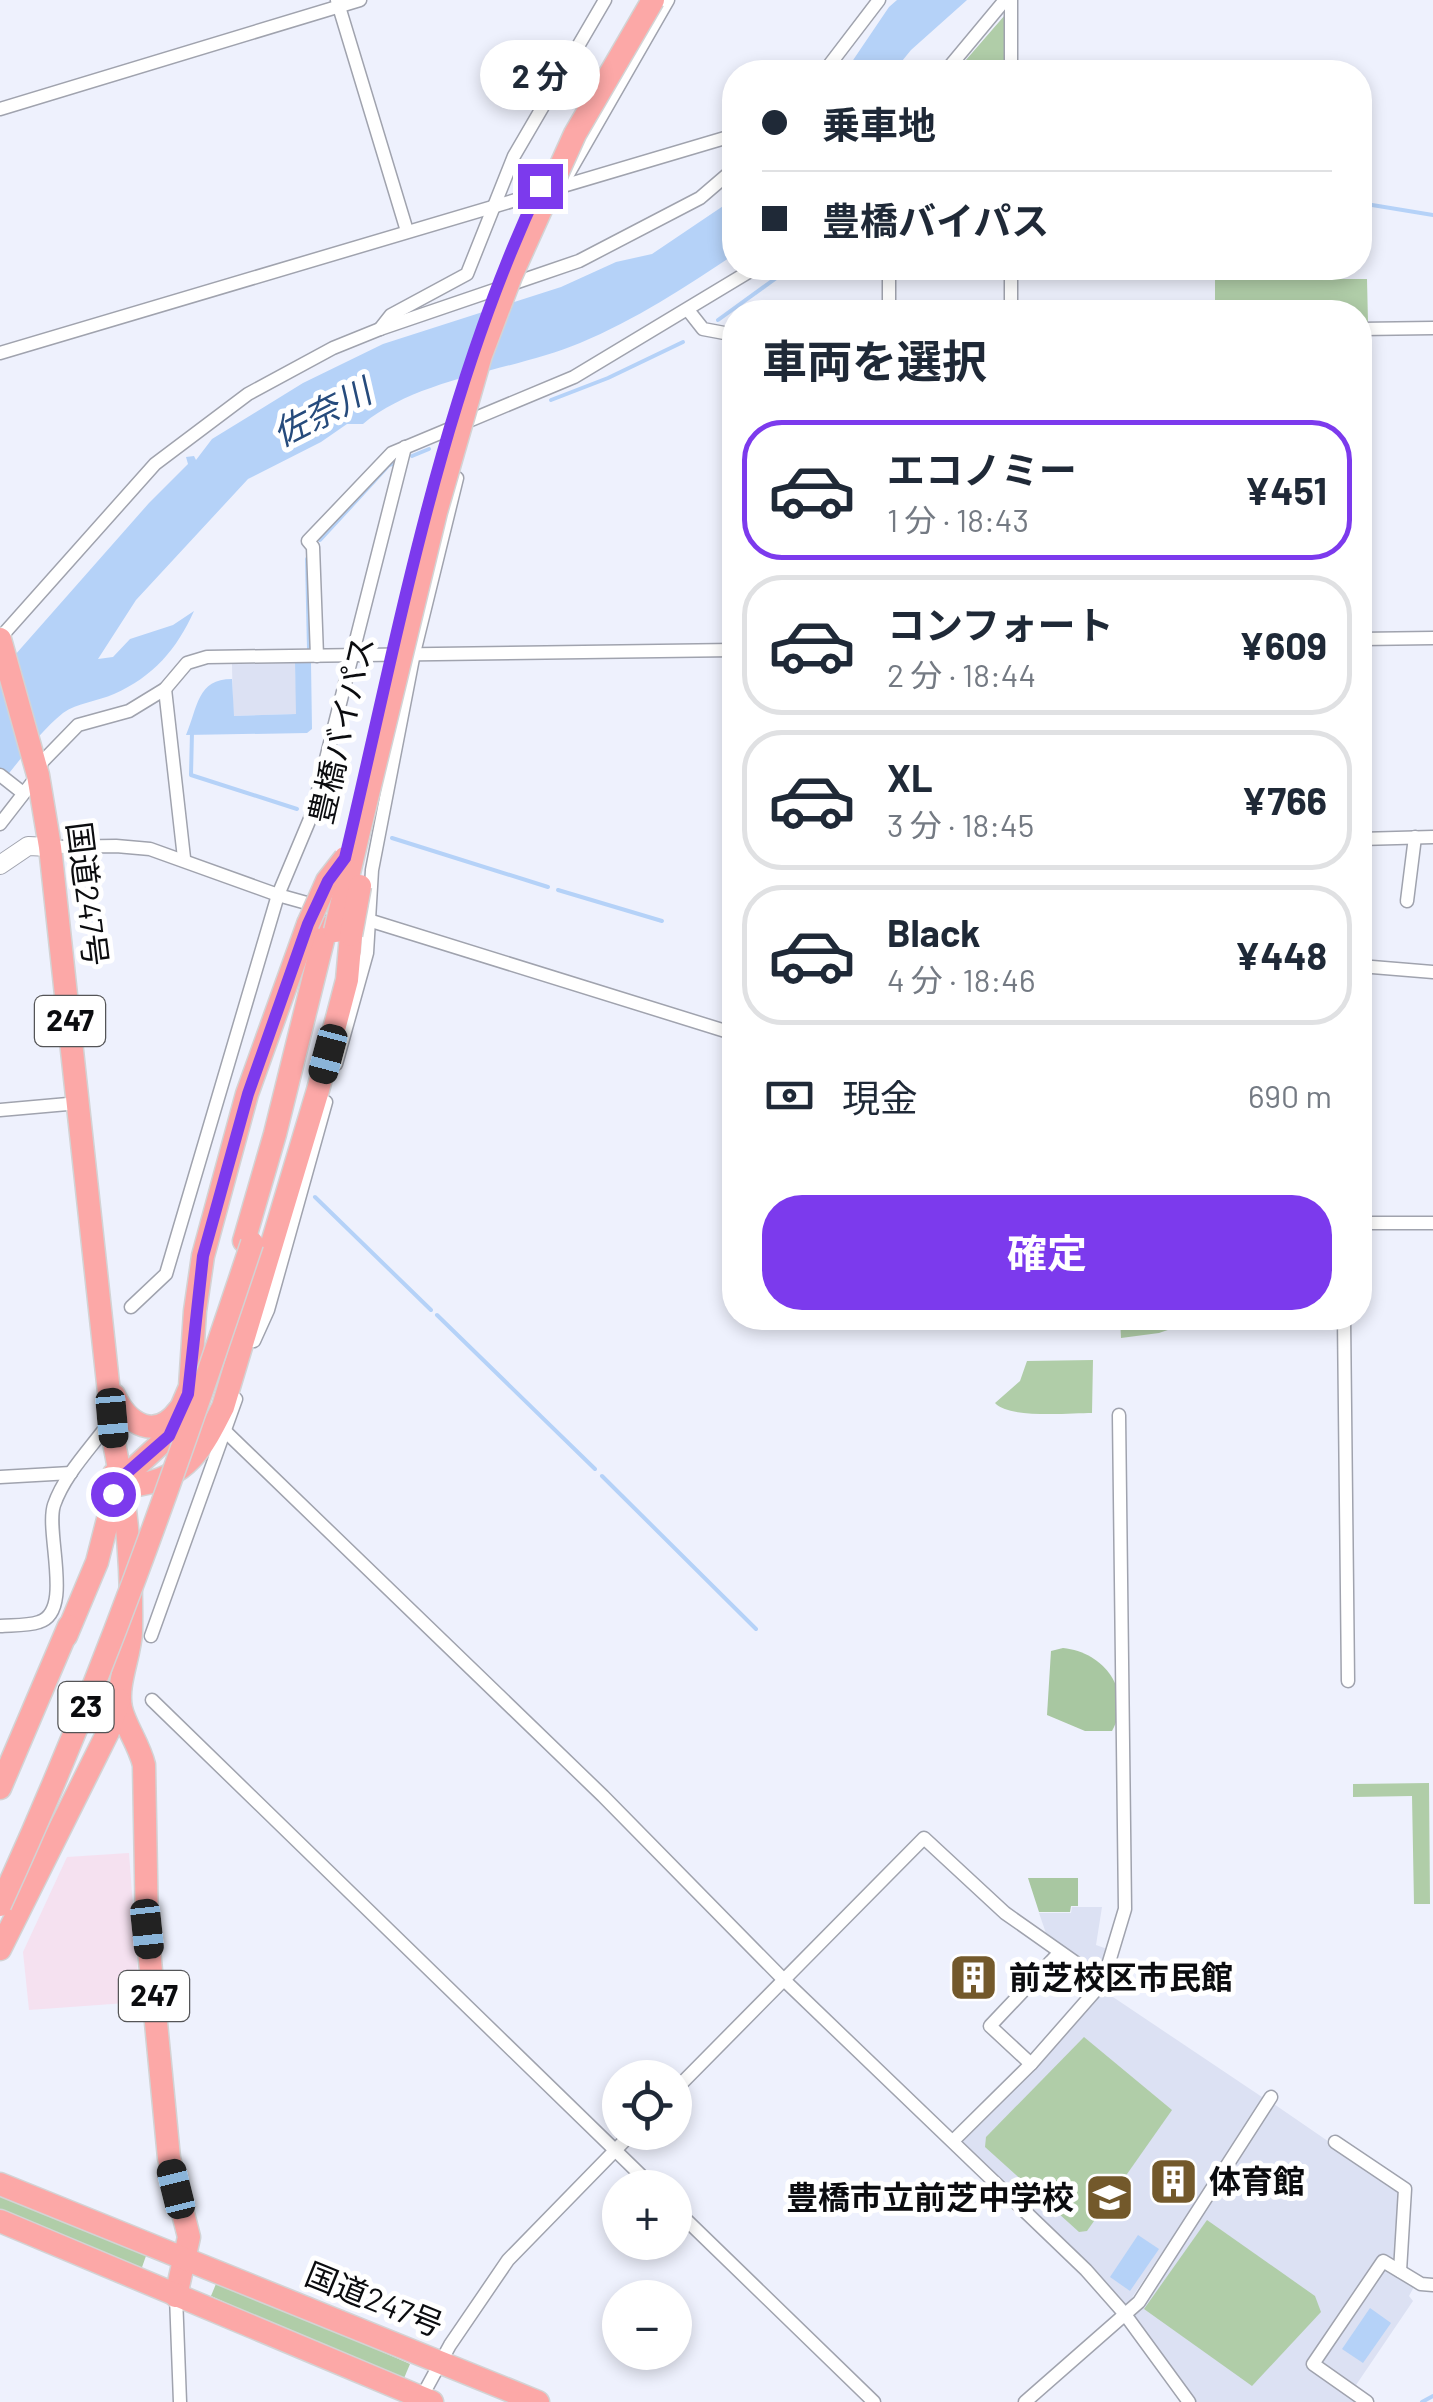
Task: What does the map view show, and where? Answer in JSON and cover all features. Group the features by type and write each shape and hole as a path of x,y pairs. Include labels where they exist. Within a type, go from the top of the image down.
{"highway":[{"name":"豊橋バイパス","path":"330,930 428,509 472,352 514,243 567,130 644,0"},
{"name":"豊橋バイパス","path":"0,1906 102,1671 164,1506 248,1242 462,414 511,276 574,134 653,0"},
{"name":"国道247号","path":"1,643 28,779 50,847 110,1388 115,1470"},
{"path":"179,1472 138,1485 115,1470 169,1436 188,1394 203,1256 248,1094 330,930"},
{"path":"126,1545 138,1507 179,1472 204,1443 223,1407 347,980 330,930"},
{"name":"豊橋バイパス","path":"0,1886 94,1668 157,1504 248,1242"},
{"name":"国道247号","path":"97,1282 106,1427 126,1545 130,1632 120,1696"},
{"path":"110,1388 122,1411 134,1423 150,1429 172,1419 188,1394"},
{"name":"23","path":"0,1788 66,1636 115,1470"},
{"name":"23","path":"0,1950 108,1732 120,1696"},
{"name":"247","path":"120,1696 121,1709 138,1742 144,1765 147,1929 169,2158 189,2237 176,2296"},
{"name":"国道247号","path":"0,2184 538,2402"},
{"path":"0,2221 424,2401"}],"street":[{"path":"0,110 338,3 360,0"},
{"path":"380,329 390,316 466,274 537,114 604,0"},
{"path":"562,186 668,0"},
{"path":"833,60 879,0"},
{"path":"956,60 1008,0"},
{"path":"1008,0 1010,60"},
{"path":"338,3 407,231"},
{"path":"0,353 722,138"},
{"path":"1,643 134,485 179,444 248,394 380,329 580,261 700,198 722,179"},
{"path":"317,656 314,547 308,541 372,472 405,447 574,377 736,280"},
{"path":"688,310 703,329 722,333"},
{"path":"1372,329 1433,328"},
{"path":"151,1636 226,1432 256,1332 268,1310 367,953 372,870 414,653 471,420"},
{"path":"131,1307 166,1274 278,895 312,814 405,447"},
{"path":"1372,639 1433,638"},
{"path":"0,824 28,779 78,725 129,711 165,689 186,663 206,657 722,650"},
{"path":"165,689 184,858"},
{"path":"0,775 28,779"},
{"path":"1372,839 1433,836"},
{"path":"1406,901 1416,837"},
{"path":"0,864 28,846 128,847 184,858 278,895 722,1030"},
{"path":"1372,967 1433,972"},
{"path":"0,1110 79,1103"},
{"path":"1372,1224 1433,1223"},
{"path":"1344,1330 1348,1681"},
{"path":"953,2141 1031,2064 1103,1982 1125,1909 1119,1415"},
{"path":"0,1626 42,1622 49,1616 58,1588 50,1525 55,1504 71,1473 106,1427"},
{"path":"226,1432 603,1796 783,1979 1086,2270 1124,2313 1189,2402"},
{"path":"0,1477 71,1473"},
{"path":"152,1700 602,2136"},
{"path":"692,2073 924,1838 1006,1913 1103,1982"},
{"path":"1031,2064 990,2026 1059,1953"},
{"path":"1025,2402 1139,2302 1271,2097"},
{"path":"1335,2142 1405,2189 1400,2272"},
{"path":"424,2401 450,2346 508,2260 616,2150 636,2170"},
{"path":"692,2225 874,2402"},
{"path":"1367,2402 1313,2364 1383,2261 1420,2284 1433,2285"},
{"path":"176,2296 180,2402"}],"shaded area":[{"path":"295,663 297,714 233,716 232,664"},
{"path":"129,1853 140,2002 29,2010 23,1952 67,1857"},
{"path":"1072,1907 1102,1907 1096,1945 1110,1950 1102,1978 1049,1942 1039,1913 1071,1913"},
{"name":"豊橋市立前芝中学校","path":"1104,1991 1265,2099 1125,2308 962,2144 960,2136"},
{"path":"1271,2102 1402,2192 1397,2272 1415,2285 1409,2296 1413,2301 1354,2388 1361,2402 1196,2402 1130,2313"}],"green space":[{"path":"1005,15 1004,60 966,60"},
{"path":"1215,280 1367,280 1367,300 1215,300"},
{"path":"1121,1330 1168,1330 1159,1333 1121,1338"},
{"path":"1093,1360 1092,1413 1026,1413 995,1403 1020,1381 1027,1361"},
{"path":"1063,1648 1091,1657 1111,1676 1119,1702 1112,1731 1085,1731 1047,1715 1051,1651"},
{"path":"1429,1783 1430,1904 1414,1904 1412,1796 1353,1797 1353,1784"},
{"path":"1028,1878 1078,1878 1078,1906 1071,1906 1070,1912 1039,1912"},
{"path":"1084,2037 1172,2110 1087,2231 1079,2232 985,2147 986,2137"},
{"path":"0,2193 147,2253 140,2273 0,2211"},
{"path":"1207,2220 1315,2296 1321,2312 1252,2386 1144,2309"},
{"path":"218,2279 410,2364 402,2383 211,2296"}],"water":[{"path":"897,0 967,0 903,60 853,60"},
{"name":"佐奈川","path":"722,207 722,262 660,302 554,353 412,395 363,424 347,424 321,442 248,479 136,600 98,659 113,657 130,639 173,625 194,611 172,649 128,687 63,713 0,784 0,672 188,464 186,457 194,456 196,460 212,439 303,383 383,344 561,287 616,262 652,254"},
{"path":"295,663 311,663 312,729 307,733 186,735 200,696 220,680 232,679 234,716 296,714"},
{"path":"1138,2235 1159,2249 1130,2291 1110,2277"},
{"path":"1370,2308 1391,2323 1363,2363 1342,2349"}],"waterway":[{"path":"1372,205 1433,215"},
{"path":"746,300 773,280"},
{"path":"718,320 722,317"},
{"path":"551,400 683,342"},
{"path":"412,456 429,449"},
{"path":"320,540 395,463"},
{"path":"307,559 309,649"},
{"path":"192,732 191,775 297,809"},
{"path":"392,838 548,887"},
{"path":"558,890 662,921"},
{"path":"315,1197 431,1310"},
{"path":"437,1315 595,1469"},
{"path":"602,1476 756,1629"},
{"path":"1422,2402 1433,2396"}],"place":[{"name":"前芝校区市民館","path":"974,1978"},
{"name":"体育館","path":"1174,2182"},
{"name":"豊橋市立前芝中学校","path":"1109,2198"}],"route":[{"path":"113,1494 121,1478 169,1436 190,1387 203,1256 248,1094 308,924 328,881 345,858 454,413 502,272 540,186"}]}
